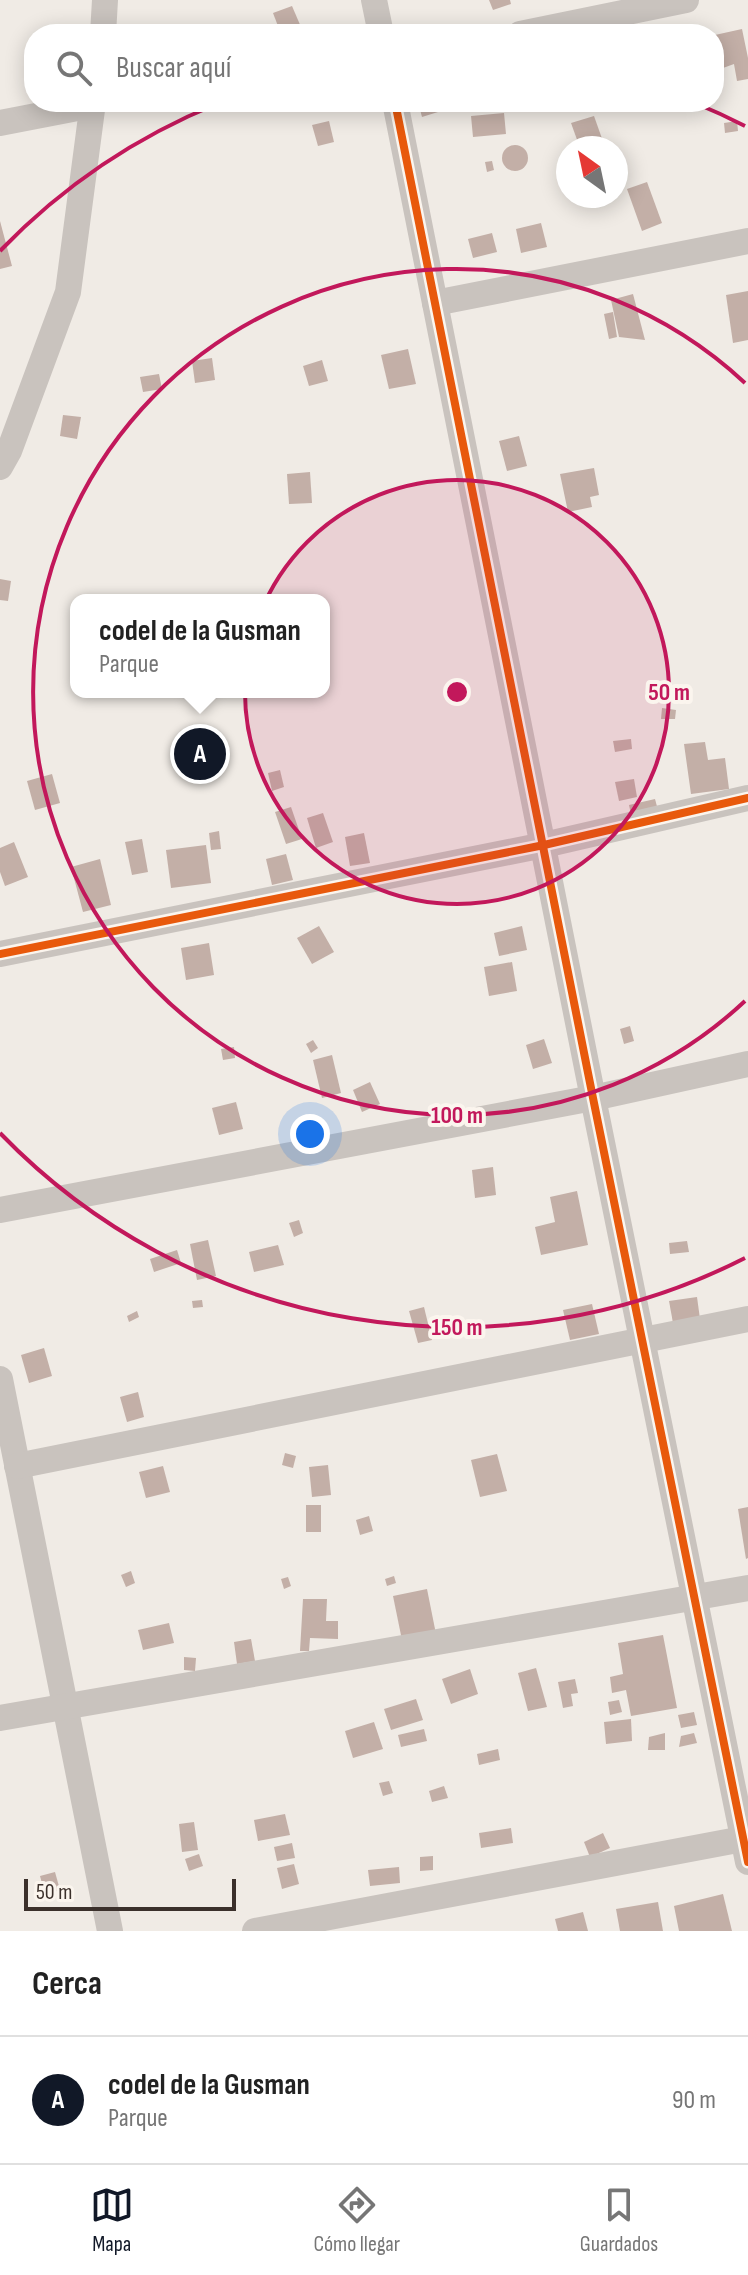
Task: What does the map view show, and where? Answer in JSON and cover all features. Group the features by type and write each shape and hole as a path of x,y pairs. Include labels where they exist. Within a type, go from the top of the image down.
{"street":[{"path":"104,24 105,0"},
{"path":"374,0 379,24"},
{"path":"569,24 686,0"},
{"path":"0,123 54,112"},
{"path":"0,467 9,451 68,292 92,112"},
{"path":"255,1931 746,1846 397,112"},
{"path":"435,303 748,241"},
{"path":"0,954 544,845 748,798"},
{"path":"0,1210 593,1098 748,1064"},
{"path":"17,1466 748,1319"},
{"path":"0,1379 110,1931"},
{"path":"0,1718 748,1588"}],"building":[{"path":"489,0 510,0 511,4 493,10"},
{"path":"292,6 300,24 277,24 273,13"},
{"path":"742,29 748,58 748,79 737,81 734,64 724,68 724,33"},
{"path":"421,112 438,112 422,117"},
{"path":"504,113 506,134 473,137 471,116"},
{"path":"594,116 601,136 576,136 571,123"},
{"path":"329,121 334,142 318,146 312,125"},
{"path":"737,121 738,131 725,133 724,123"},
{"path":"515,145 524,149 528,158 524,167 515,171 506,167 502,158 506,149"},
{"path":"492,161 494,170 487,172 485,162"},
{"path":"647,182 662,223 642,231 628,189"},
{"path":"0,221 12,266 0,269"},
{"path":"541,223 547,247 521,253 516,229"},
{"path":"492,233 497,252 473,258 468,239"},
{"path":"748,291 748,340 733,343 726,295"},
{"path":"633,294 645,340 619,337 611,300"},
{"path":"613,312 617,337 609,339 604,314"},
{"path":"408,349 416,384 389,389 381,355"},
{"path":"212,358 215,380 195,383 192,361"},
{"path":"322,360 328,381 309,386 303,366"},
{"path":"159,374 162,389 143,392 140,377"},
{"path":"63,415 81,417 77,439 60,436"},
{"path":"519,436 527,466 507,471 499,441"},
{"path":"594,468 599,495 590,497 592,507 568,512 560,474"},
{"path":"310,472 312,503 289,504 287,474"},
{"path":"0,579 11,581 8,601 0,600"},
{"path":"662,708 676,710 675,719 661,719"},
{"path":"631,739 632,749 615,752 613,741"},
{"path":"705,742 708,760 725,758 729,789 691,794 684,744"},
{"path":"280,770 284,787 272,791 268,773"},
{"path":"52,774 60,803 35,810 27,781"},
{"path":"634,779 637,797 619,801 615,782"},
{"path":"655,799 659,814 632,819 629,805"},
{"path":"291,807 302,839 286,844 275,812"},
{"path":"323,813 333,842 316,848 307,818"},
{"path":"219,831 221,849 211,850 209,833"},
{"path":"364,833 370,863 350,866 345,837"},
{"path":"142,839 148,872 132,875 125,842"},
{"path":"14,842 28,877 5,886 0,872 0,848"},
{"path":"206,845 211,883 171,888 166,850"},
{"path":"286,854 293,880 272,885 266,859"},
{"path":"100,859 111,905 83,912 71,867"},
{"path":"319,926 334,952 312,964 297,938"},
{"path":"522,926 527,950 499,956 494,933"},
{"path":"209,943 214,975 186,980 181,948"},
{"path":"512,962 517,991 489,996 484,967"},
{"path":"630,1026 634,1041 624,1044 620,1029"},
{"path":"544,1039 552,1063 533,1069 526,1045"},
{"path":"313,1040 318,1048 311,1053 306,1044"},
{"path":"234,1047 235,1058 223,1060 221,1049"},
{"path":"332,1055 341,1093 322,1098 313,1060"},
{"path":"370,1082 380,1104 362,1112 353,1090"},
{"path":"236,1102 243,1129 219,1135 212,1108"},
{"path":"493,1167 496,1195 475,1198 472,1170"},
{"path":"577,1191 588,1245 541,1255 535,1227 555,1222 550,1197"},
{"path":"299,1220 303,1233 294,1237 289,1223"},
{"path":"208,1240 216,1276 197,1280 190,1244"},
{"path":"687,1241 689,1252 670,1254 669,1243"},
{"path":"278,1245 284,1265 254,1272 249,1252"},
{"path":"177,1250 181,1263 154,1272 150,1259"},
{"path":"697,1297 700,1319 673,1323 669,1301"},
{"path":"202,1300 203,1307 193,1308 192,1301"},
{"path":"592,1304 599,1334 570,1340 563,1310"},
{"path":"424,1307 432,1340 418,1343 409,1311"},
{"path":"137,1311 139,1317 129,1322 127,1316"},
{"path":"44,1348 52,1376 29,1383 21,1355"},
{"path":"138,1392 144,1417 127,1422 120,1397"},
{"path":"285,1453 296,1456 293,1468 282,1465"},
{"path":"497,1454 507,1491 480,1497 471,1460"},
{"path":"328,1465 331,1495 312,1497 309,1467"},
{"path":"163,1466 170,1492 146,1498 139,1472"},
{"path":"306,1505 321,1505 321,1532 306,1532"},
{"path":"748,1507 748,1558 746,1559 738,1509"},
{"path":"369,1516 373,1531 360,1535 356,1520"},
{"path":"131,1571 135,1583 126,1587 121,1575"},
{"path":"394,1576 396,1583 387,1586 385,1579"},
{"path":"288,1577 291,1586 284,1589 281,1579"},
{"path":"427,1589 437,1639 403,1645 393,1596"},
{"path":"303,1599 327,1599 326,1621 338,1621 338,1639 310,1638 309,1651 300,1651"},
{"path":"169,1623 174,1643 143,1650 138,1630"},
{"path":"663,1635 677,1708 631,1716 626,1690 612,1693 610,1677 623,1674 618,1643"},
{"path":"251,1639 255,1661 237,1664 234,1642"},
{"path":"184,1657 196,1658 195,1671 184,1670"},
{"path":"536,1668 547,1707 528,1711 518,1673"},
{"path":"470,1669 478,1694 451,1704 442,1679"},
{"path":"575,1679 578,1693 571,1694 573,1706 563,1708 558,1682"},
{"path":"416,1699 423,1720 391,1730 384,1709"},
{"path":"619,1700 622,1712 610,1715 608,1702"},
{"path":"694,1712 697,1725 681,1728 678,1715"},
{"path":"631,1719 632,1741 606,1744 604,1722"},
{"path":"374,1722 383,1749 353,1758 345,1731"},
{"path":"424,1729 427,1741 401,1747 398,1735"},
{"path":"665,1733 665,1750 648,1750 649,1737"},
{"path":"694,1733 697,1743 679,1747 681,1736"},
{"path":"498,1749 500,1760 479,1765 477,1754"},
{"path":"389,1781 393,1793 383,1796 379,1783"},
{"path":"444,1786 448,1798 432,1802 429,1791"},
{"path":"285,1814 290,1835 258,1841 254,1820"},
{"path":"194,1822 198,1850 182,1852 179,1824"},
{"path":"511,1828 513,1843 481,1848 479,1833"},
{"path":"603,1833 610,1848 590,1857 584,1842"},
{"path":"292,1843 295,1858 277,1861 274,1847"},
{"path":"199,1854 203,1866 189,1871 185,1859"},
{"path":"433,1856 433,1870 420,1871 420,1857"},
{"path":"294,1864 299,1884 282,1889 277,1868"},
{"path":"399,1867 400,1883 370,1886 368,1870"},
{"path":"55,1872 60,1890 45,1895 40,1876"},
{"path":"723,1894 732,1931 679,1931 674,1906"},
{"path":"658,1902 663,1931 620,1931 616,1909"},
{"path":"583,1912 588,1931 558,1931 555,1919"}],"cycle path":[{"path":"397,112 748,1862"},
{"path":"0,954 544,845 748,798"}],"place":[{"name":"codel de la Gusman","path":"200,754"}]}
